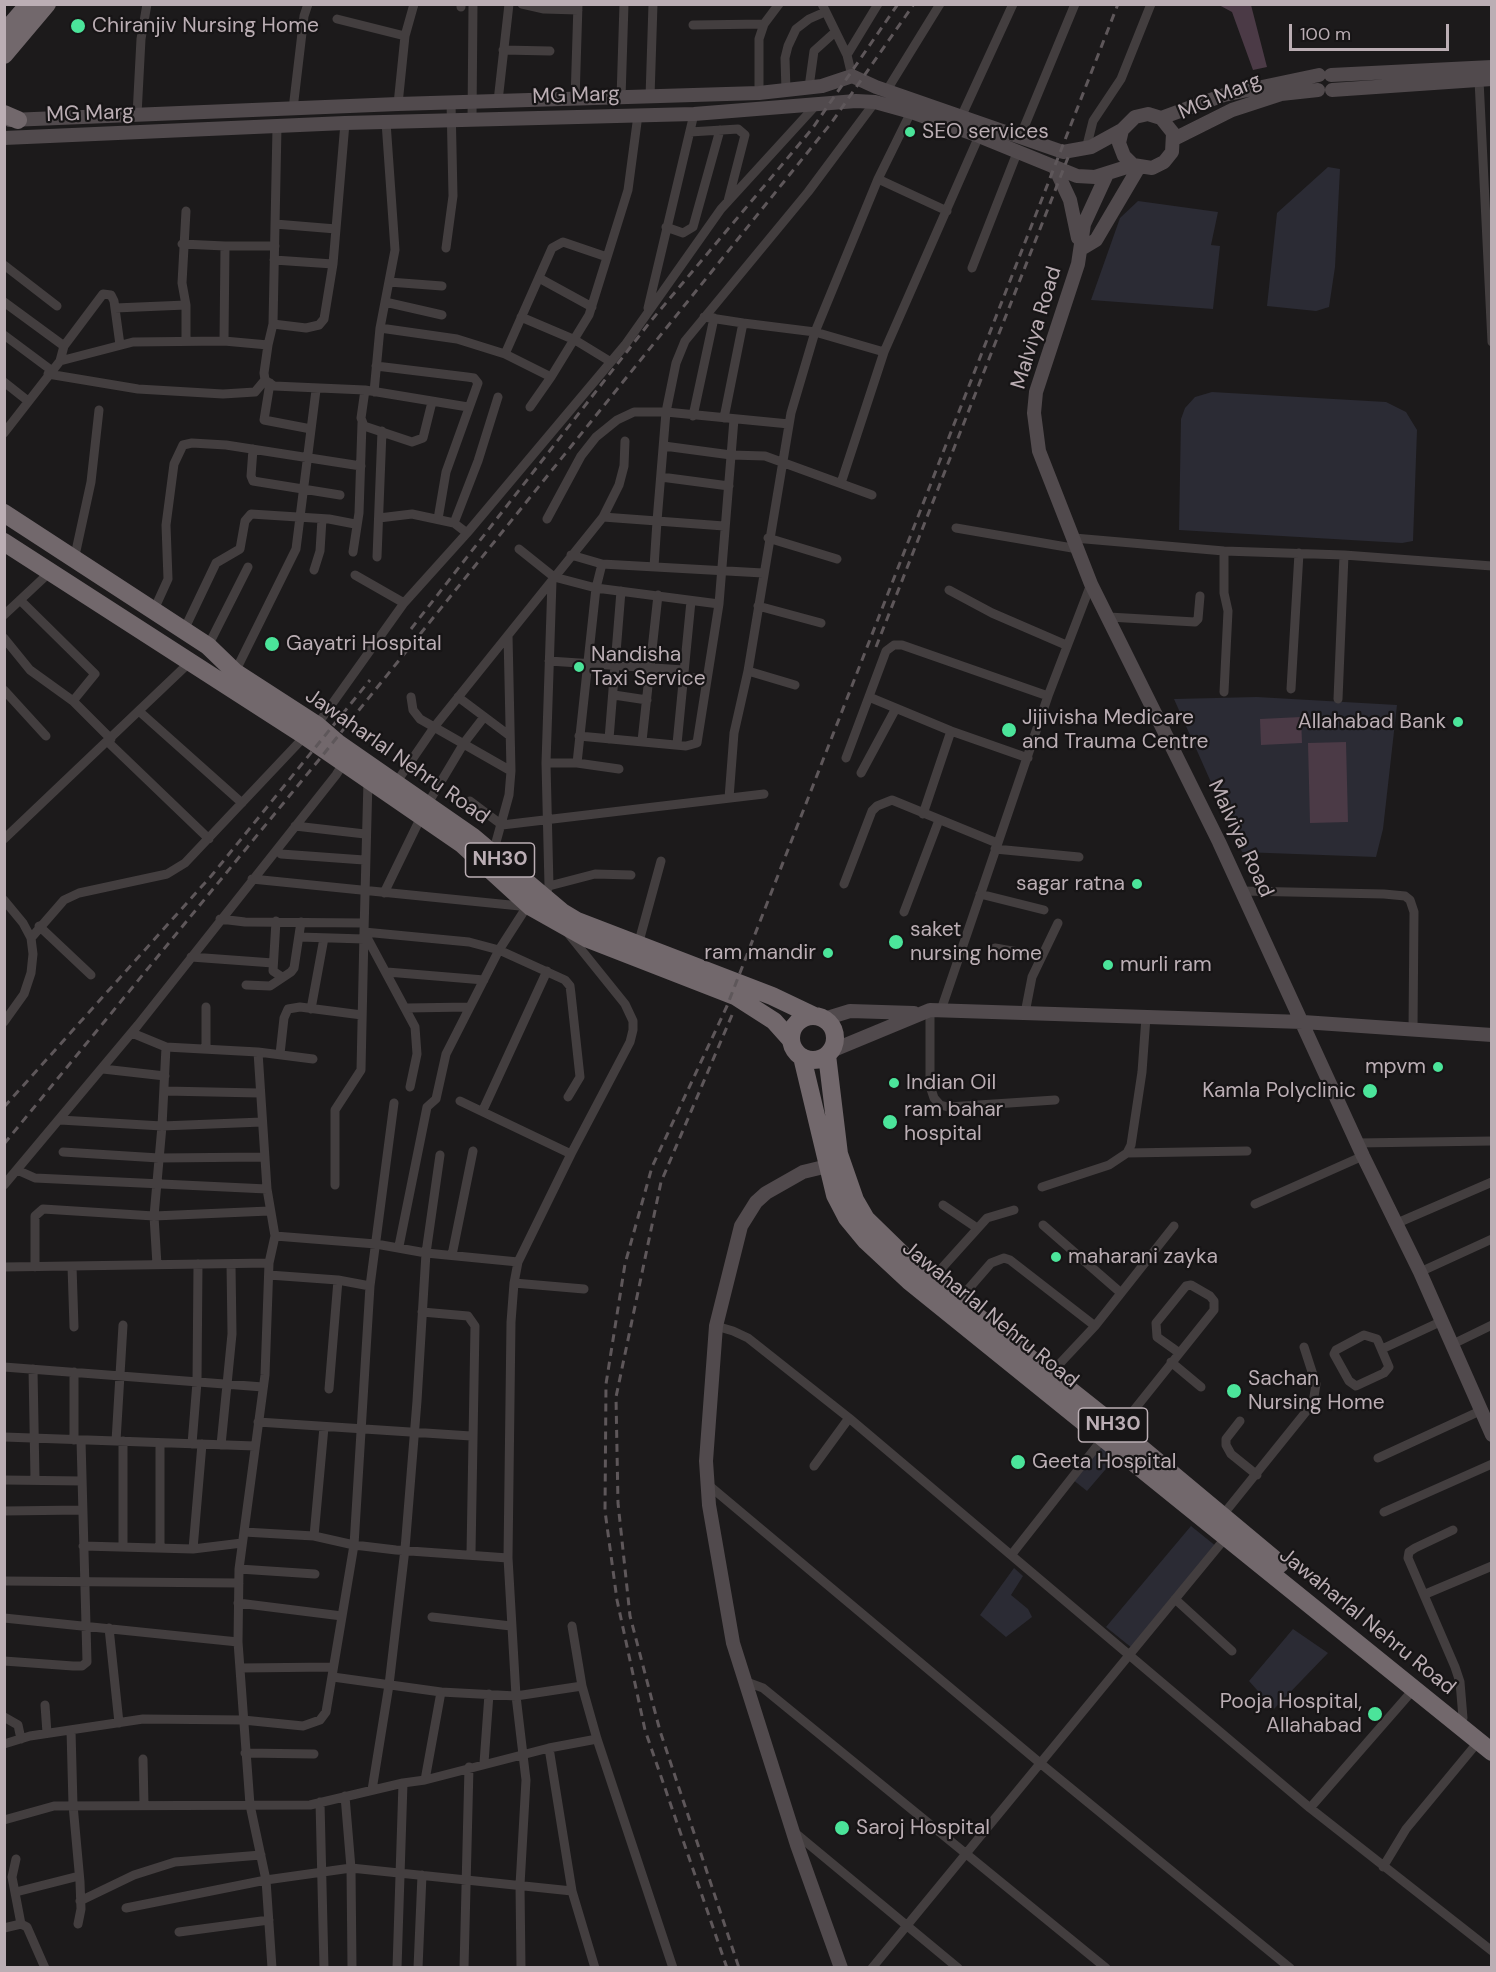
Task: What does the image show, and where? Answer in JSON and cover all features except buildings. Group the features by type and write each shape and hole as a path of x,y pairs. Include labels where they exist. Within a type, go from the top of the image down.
{"highway":[{"path":"4,19 17,4"},
{"path":"4,33 28,4"},
{"path":"4,45 39,4"},
{"path":"4,55 47,4"},
{"name":"Jawaharlal Nehru Road","path":"4,513 153,612 187,646"},
{"path":"4,527 187,646 202,652 211,650"},
{"name":"Jawaharlal Nehru Road","path":"4,542 50,572 187,646 311,730"},
{"name":"Jawaharlal Nehru Road","path":"211,650 235,672 347,757 396,783 462,844 538,900 577,921 772,996 819,1017 834,1031 835,1042 829,1053 835,1195 847,1218 881,1256 1222,1516 1463,1718 1487,1744"},
{"name":"Jawaharlal Nehru Road","path":"347,757 368,780 493,853 559,924 586,938 735,996 774,1022 790,1040 794,1050 802,1057 834,1165 866,1219 958,1301 1050,1374 1111,1433 1227,1536 1413,1690 1487,1744"},
{"path":"790,1040 792,1029 799,1020 819,1017"},
{"path":"802,1057 812,1060 829,1053"}],"street":[{"path":"137,115 141,39 147,4"},
{"path":"293,109 304,16 308,4"},
{"path":"398,104 405,36 414,4"},
{"path":"472,120 473,4"},
{"path":"498,101 509,4"},
{"path":"522,4 544,9 578,7 575,99"},
{"path":"621,98 624,4"},
{"path":"650,98 653,4"},
{"path":"759,93 759,39 764,24 779,4"},
{"path":"847,56 878,4"},
{"path":"887,90 940,4"},
{"path":"962,115 1013,4"},
{"path":"1020,137 1075,4"},
{"path":"1086,148 1094,121 1121,79 1151,4"},
{"path":"786,91 785,58 788,46 796,29 823,8 847,56 852,76 1063,152 1086,148 1122,130 1130,120 1142,115 1161,118 1224,95 1325,75 1491,66"},
{"path":"337,19 405,36"},
{"path":"693,25 764,24"},
{"path":"809,87 814,51 834,33"},
{"path":"503,50 550,51"},
{"path":"1325,75 1335,84 1325,90"},
{"name":"MG Marg","path":"9,118 759,93 809,87 852,76"},
{"path":"1485,80 1491,342"},
{"name":"MG Marg","path":"1174,139 1233,110 1281,94 1485,80"},
{"path":"446,248 453,196 451,102"},
{"path":"654,567 666,412 675,363 686,341 709,317 808,192 875,102"},
{"name":"MG Marg","path":"4,138 345,123 694,114 817,104 875,102 979,136 1056,170 1077,176 1107,174 1136,166"},
{"path":"31,938 57,906 79,893 167,874 185,863 209,839 311,730 404,603 467,533 611,362 727,202 817,104"},
{"path":"729,798 734,733 748,671 768,538 789,424 815,332 878,179 911,112"},
{"path":"647,312 694,114"},
{"path":"530,407 575,340 592,307 628,190 638,115"},
{"path":"1122,130 1121,150 1136,166 1152,168 1164,162 1172,152 1174,139 1170,127 1161,118"},
{"path":"273,324 306,328 319,325 324,319 333,264 345,123"},
{"path":"353,552 359,513 362,423 376,366 380,328 395,250 386,123"},
{"path":"277,127 273,324 268,345 264,420 311,429"},
{"path":"690,132 738,129 745,135 727,202"},
{"path":"666,227 683,233 693,227 720,130"},
{"path":"841,483 884,352 979,136"},
{"path":"972,268 1017,153"},
{"name":"Malviya Road","path":"1081,249 1096,240 1136,166"},
{"path":"1056,170 1070,200 1081,249"},
{"name":"Malviya Road","path":"1107,174 1084,224 1081,249 1036,392 1034,413 1040,451 1091,584 1109,616 1242,891 1419,1272 1491,1435"},
{"path":"878,179 947,211"},
{"path":"186,210 182,244 186,340"},
{"path":"275,224 336,229"},
{"path":"505,354 552,248 562,242 607,257"},
{"path":"182,244 275,246"},
{"path":"224,340 225,246"},
{"path":"274,260 333,264"},
{"path":"4,280 7,268 57,306"},
{"path":"539,278 592,307"},
{"path":"389,282 442,286"},
{"path":"60,361 64,346 99,296 103,294 111,295 120,345"},
{"path":"4,302 64,346"},
{"path":"385,302 442,315"},
{"path":"115,308 186,305"},
{"path":"521,317 575,340 611,362"},
{"path":"709,317 815,332 884,352"},
{"path":"693,416 709,317"},
{"path":"724,418 743,323"},
{"path":"380,328 457,339 505,354 551,377"},
{"path":"4,335 49,372 138,389 223,394 255,392 267,381"},
{"path":"4,433 49,372 60,361 133,342 224,340 268,345"},
{"path":"376,366 474,378 478,383 446,472 438,519"},
{"path":"267,381 316,390 369,391 468,407"},
{"path":"4,382 28,401"},
{"path":"235,672 296,549 316,390"},
{"path":"454,522 478,461 498,397"},
{"path":"362,423 412,442 421,441 432,402"},
{"path":"74,560 92,482 99,410"},
{"path":"547,519 568,484 581,456 596,437 617,420 634,412 666,412 789,424"},
{"path":"579,736 686,746 697,743 719,604 734,419"},
{"path":"376,557 382,431"},
{"path":"396,783 435,726 603,517 619,485 624,466 625,441"},
{"path":"153,612 168,579 166,525 174,464 179,450 192,443 308,456 361,466"},
{"path":"664,446 731,455 765,456 872,495"},
{"path":"253,449 251,476 253,481 340,495"},
{"path":"661,477 729,486"},
{"path":"4,839 140,712 187,646 216,563 240,549 248,516 255,512 356,524"},
{"path":"379,518 398,517 401,513 438,519 454,522 467,533"},
{"path":"603,517 724,526"},
{"path":"314,570 320,551 322,519"},
{"path":"956,528 1076,543 1344,555 1491,566"},
{"path":"768,538 837,559"},
{"path":"519,549 553,579 596,588 719,604"},
{"path":"1224,551 1224,593 1228,610 1224,692"},
{"path":"1291,688 1299,553"},
{"path":"571,555 602,564 763,573"},
{"path":"1338,699 1344,555"},
{"path":"577,763 596,588 602,564"},
{"path":"211,650 248,567"},
{"path":"4,615 50,572"},
{"path":"355,575 404,603"},
{"path":"538,900 548,819 546,763 553,579"},
{"path":"1055,1100 948,1107 940,1105 934,1098 930,1086 930,1011 980,894 1066,645 1091,584"},
{"path":"949,590 992,613 1066,645"},
{"path":"609,739 614,695 613,666 621,591"},
{"path":"642,741 658,595"},
{"path":"1109,616 1195,622 1198,619 1200,596"},
{"path":"21,600 95,674 73,701"},
{"path":"677,744 691,600"},
{"path":"758,606 821,623"},
{"path":"493,853 509,795 511,771 508,635"},
{"path":"4,638 30,670 73,701 209,839"},
{"path":"846,758 886,651 894,645 902,645 1048,696"},
{"path":"549,661 650,668 706,679"},
{"path":"748,671 795,685"},
{"path":"4,690 46,736"},
{"path":"614,695 647,700"},
{"path":"869,697 895,710 1028,758"},
{"path":"411,698 415,714 511,771"},
{"path":"458,698 510,736"},
{"path":"861,773 895,710"},
{"path":"140,712 242,803"},
{"path":"384,893 424,811 464,743 484,717"},
{"path":"923,814 951,731"},
{"path":"4,1185 132,1033 347,757"},
{"path":"546,763 577,763 619,769"},
{"path":"335,1185 333,1118 338,1102 361,1070 364,860 368,780"},
{"path":"470,801 502,825 764,794"},
{"path":"844,885 872,811 877,806 892,801 996,846 1079,857"},
{"path":"904,912 939,820"},
{"path":"295,825 365,834"},
{"path":"281,854 364,860"},
{"path":"638,945 662,861"},
{"path":"399,1246 427,1107 436,1099 446,1054 499,950 538,900 586,875 631,875"},
{"path":"252,879 365,892 538,900"},
{"path":"1242,891 1384,894 1405,896 1410,900 1414,912 1413,1030"},
{"path":"980,894 1044,910"},
{"path":"5,1020 24,994 31,973 33,954 31,938 6,905"},
{"path":"220,919 245,922 301,922 469,942 499,950 548,971 565,980 570,986 579,1077 568,1097"},
{"path":"276,921 274,973 282,977"},
{"path":"246,985 270,986 294,968 301,922"},
{"path":"1025,1013 1032,977 1058,923"},
{"path":"521,1968 520,1885 526,1780 525,1754 516,1696 508,1558 511,1322 514,1283 518,1262 630,1042 633,1021 625,1004 559,924"},
{"path":"39,926 91,975"},
{"path":"299,937 324,938 364,931"},
{"path":"364,931 407,1008 415,1027 417,1054 410,1087"},
{"path":"311,1009 324,938"},
{"path":"995,948 1041,956"},
{"path":"191,957 273,963"},
{"path":"483,1110 548,971"},
{"path":"387,972 484,980"},
{"path":"206,1007 206,1049"},
{"path":"280,1054 285,1012 292,1007 362,1015"},
{"path":"407,1008 469,1007"},
{"path":"819,1017 850,1011 1025,1013 1303,1022 1491,1035"},
{"path":"829,1053 930,1011"},
{"path":"1042,1187 1109,1165 1127,1153 1131,1145 1142,1072 1146,1017"},
{"path":"132,1033 166,1047 258,1052 313,1059"},
{"path":"157,1265 154,1216 165,1091 166,1047"},
{"path":"258,1052 269,1211 275,1236 269,1263 263,1387 238,1569 238,1642 250,1805 266,1880 272,1968"},
{"path":"102,1069 165,1077"},
{"path":"165,1091 260,1093"},
{"path":"459,1101 483,1110 571,1154"},
{"path":"4,1744 47,1733 143,1719 243,1720 303,1726 320,1720 326,1712 354,1545 359,1430 370,1286 394,1104"},
{"path":"60,1120 162,1126 262,1122"},
{"path":"1255,1204 1360,1149 1491,1141"},
{"path":"452,1256 473,1150"},
{"path":"1127,1153 1247,1151"},
{"path":"63,1152 159,1158 265,1157"},
{"path":"372,1790 389,1685 405,1549 426,1253 440,1155"},
{"path":"834,1165 803,1172 756,1202 741,1226 721,1297 716,1326 709,1402 706,1483 733,1643 743,1680 841,1968"},
{"path":"17,1170 35,1178 267,1189"},
{"path":"1395,1224 1491,1182"},
{"path":"943,1205 977,1228"},
{"path":"35,1267 34,1216 43,1209 154,1216 269,1211"},
{"path":"932,1279 987,1218 1014,1210"},
{"path":"1043,1226 1121,1293"},
{"path":"1050,1374 1095,1326 1174,1226"},
{"path":"275,1236 399,1246 426,1253 518,1262"},
{"path":"1419,1272 1491,1239"},
{"path":"958,1301 991,1263 1004,1258 1010,1260 1095,1326"},
{"path":"4,1267 269,1263"},
{"path":"192,1444 197,1382 198,1264"},
{"path":"221,1445 229,1384 232,1334 231,1264"},
{"path":"72,1266 74,1327"},
{"path":"269,1275 338,1280 370,1286"},
{"path":"329,1389 338,1280"},
{"path":"514,1283 584,1289"},
{"path":"1012,1554 1214,1310 1214,1301 1194,1286 1186,1286 1156,1323 1157,1337 1178,1352"},
{"path":"422,1312 468,1316 475,1326 471,1436 471,1553"},
{"path":"1382,1349 1440,1322"},
{"path":"1451,1345 1491,1324"},
{"path":"123,1325 118,1375 123,1547"},
{"path":"716,1326 748,1338 849,1418 1310,1808 1491,1951"},
{"path":"1364,1335 1375,1337 1382,1349 1388,1360 1388,1371 1358,1386 1349,1382 1335,1361 1336,1350 1364,1335"},
{"path":"1222,1516 1313,1403 1316,1384 1304,1347"},
{"path":"1171,1362 1201,1386"},
{"path":"4,1367 263,1387"},
{"path":"33,1369 35,1479"},
{"path":"4,1661 82,1666 87,1659 82,1481 74,1372"},
{"path":"1378,1458 1480,1411"},
{"path":"814,1466 849,1418"},
{"path":"1239,1421 1226,1439 1226,1445 1231,1454 1257,1475"},
{"path":"258,1422 471,1436"},
{"path":"314,1536 324,1427"},
{"path":"4,1437 255,1446"},
{"path":"160,1443 160,1548"},
{"path":"193,1549 202,1444"},
{"path":"1384,1512 1491,1464"},
{"path":"4,1480 82,1481"},
{"path":"706,1483 1040,1763 1290,1968"},
{"path":"4,1511 82,1510"},
{"path":"1453,1530 1415,1548 1409,1552 1408,1558 1455,1667 1460,1682 1463,1718"},
{"path":"243,1532 314,1536 354,1545 471,1553 508,1558"},
{"path":"872,1968 1227,1536"},
{"path":"83,1546 193,1549 242,1543"},
{"path":"1428,1593 1491,1566"},
{"path":"238,1569 315,1574"},
{"path":"4,1581 239,1583"},
{"path":"1175,1599 1232,1651"},
{"path":"238,1603 342,1616"},
{"path":"432,1617 511,1626"},
{"path":"4,1618 34,1623 85,1625 238,1642"},
{"path":"572,1626 582,1686 597,1739 673,1968"},
{"path":"109,1628 118,1723"},
{"path":"240,1668 333,1666"},
{"path":"333,1677 441,1692 516,1696 582,1686"},
{"path":"743,1680 763,1688 1106,1968"},
{"path":"1310,1808 1413,1690"},
{"path":"425,1780 441,1692"},
{"path":"484,1763 489,1694"},
{"path":"45,1705 47,1733"},
{"path":"4,1717 18,1725 21,1739"},
{"path":"72,1730 73,1806 80,1901 78,1924"},
{"path":"4,1820 54,1806 250,1805 320,1802 425,1780 549,1748 597,1739"},
{"path":"1383,1867 1406,1828 1487,1744"},
{"path":"549,1748 572,1891 596,1968"},
{"path":"245,1753 314,1754"},
{"path":"143,1759 144,1805"},
{"path":"464,1968 470,1767"},
{"path":"397,1968 403,1783"},
{"path":"345,1796 351,1868 352,1968"},
{"path":"320,1802 324,1968"},
{"path":"794,1832 958,1968"},
{"path":"80,1901 134,1875 175,1862 261,1855"},
{"path":"16,1859 12,1869 21,1924"},
{"path":"126,1908 266,1880 351,1868 572,1891"},
{"path":"418,1968 422,1875"},
{"path":"15,1892 79,1876"},
{"path":"179,1932 269,1920"},
{"path":"4,1928 21,1924 27,1927 32,1933 45,1968"}],"shaded area":[{"path":"1219,5 1251,5 1267,67 1253,70 1232,12"},
{"path":"1328,167 1340,169 1335,267 1329,307 1316,311 1267,306 1277,213"},
{"path":"1138,201 1218,212 1211,245 1220,246 1213,309 1091,300 1120,218"},
{"path":"1212,392 1386,402 1406,412 1417,430 1413,541 1402,543 1179,530 1181,419 1185,408 1195,397"},
{"path":"1257,697 1397,705 1383,829 1376,857 1242,852 1174,699"},
{"path":"1301,717 1302,743 1261,745 1260,719"},
{"path":"1346,742 1348,822 1310,823 1308,743"},
{"path":"1102,1443 1117,1456 1087,1491 1072,1479"},
{"path":"1191,1526 1217,1547 1132,1648 1106,1627"},
{"path":"1014,1568 1023,1576 1011,1595 1028,1609 1032,1617 1006,1637 980,1615"},
{"path":"1293,1629 1328,1653 1274,1709 1249,1681"}],"railway":[{"path":"411,629 650,322 812,129 898,4"},
{"path":"4,1144 318,761 832,122 914,4"},
{"path":"727,1968 645,1730 617,1600 605,1511 606,1384 625,1264 652,1167 727,1006 1118,4"},
{"path":"876,647 1069,155"},
{"path":"4,1107 212,875 370,680"},
{"path":"732,1015 661,1182 616,1397 618,1503 630,1616 660,1731 739,1968"}],"place":[{"name":"Chiranjiv Nursing Home","path":"78,26"},
{"name":"SEO services","path":"910,132"},
{"name":"Gayatri Hospital","path":"272,644"},
{"name":"Nandisha Taxi Service","path":"579,667"},
{"name":"Allahabad Bank","path":"1458,722"},
{"name":"Jijivisha Medicare and Trauma Centre","path":"1009,730"},
{"name":"sagar ratna","path":"1137,884"},
{"name":"saket nursing home","path":"896,942"},
{"name":"ram mandir","path":"828,953"},
{"name":"murli ram","path":"1108,965"},
{"name":"mpvm","path":"1438,1067"},
{"name":"Indian Oil","path":"894,1083"},
{"name":"Kamla Polyclinic","path":"1370,1091"},
{"name":"ram bahar hospital","path":"890,1122"},
{"name":"maharani zayka","path":"1056,1257"},
{"name":"Sachan Nursing Home","path":"1234,1391"},
{"name":"Geeta Hospital","path":"1018,1462"},
{"name":"Pooja Hospital, Allahabad","path":"1375,1714"},
{"name":"Saroj Hospital","path":"842,1828"}]}
